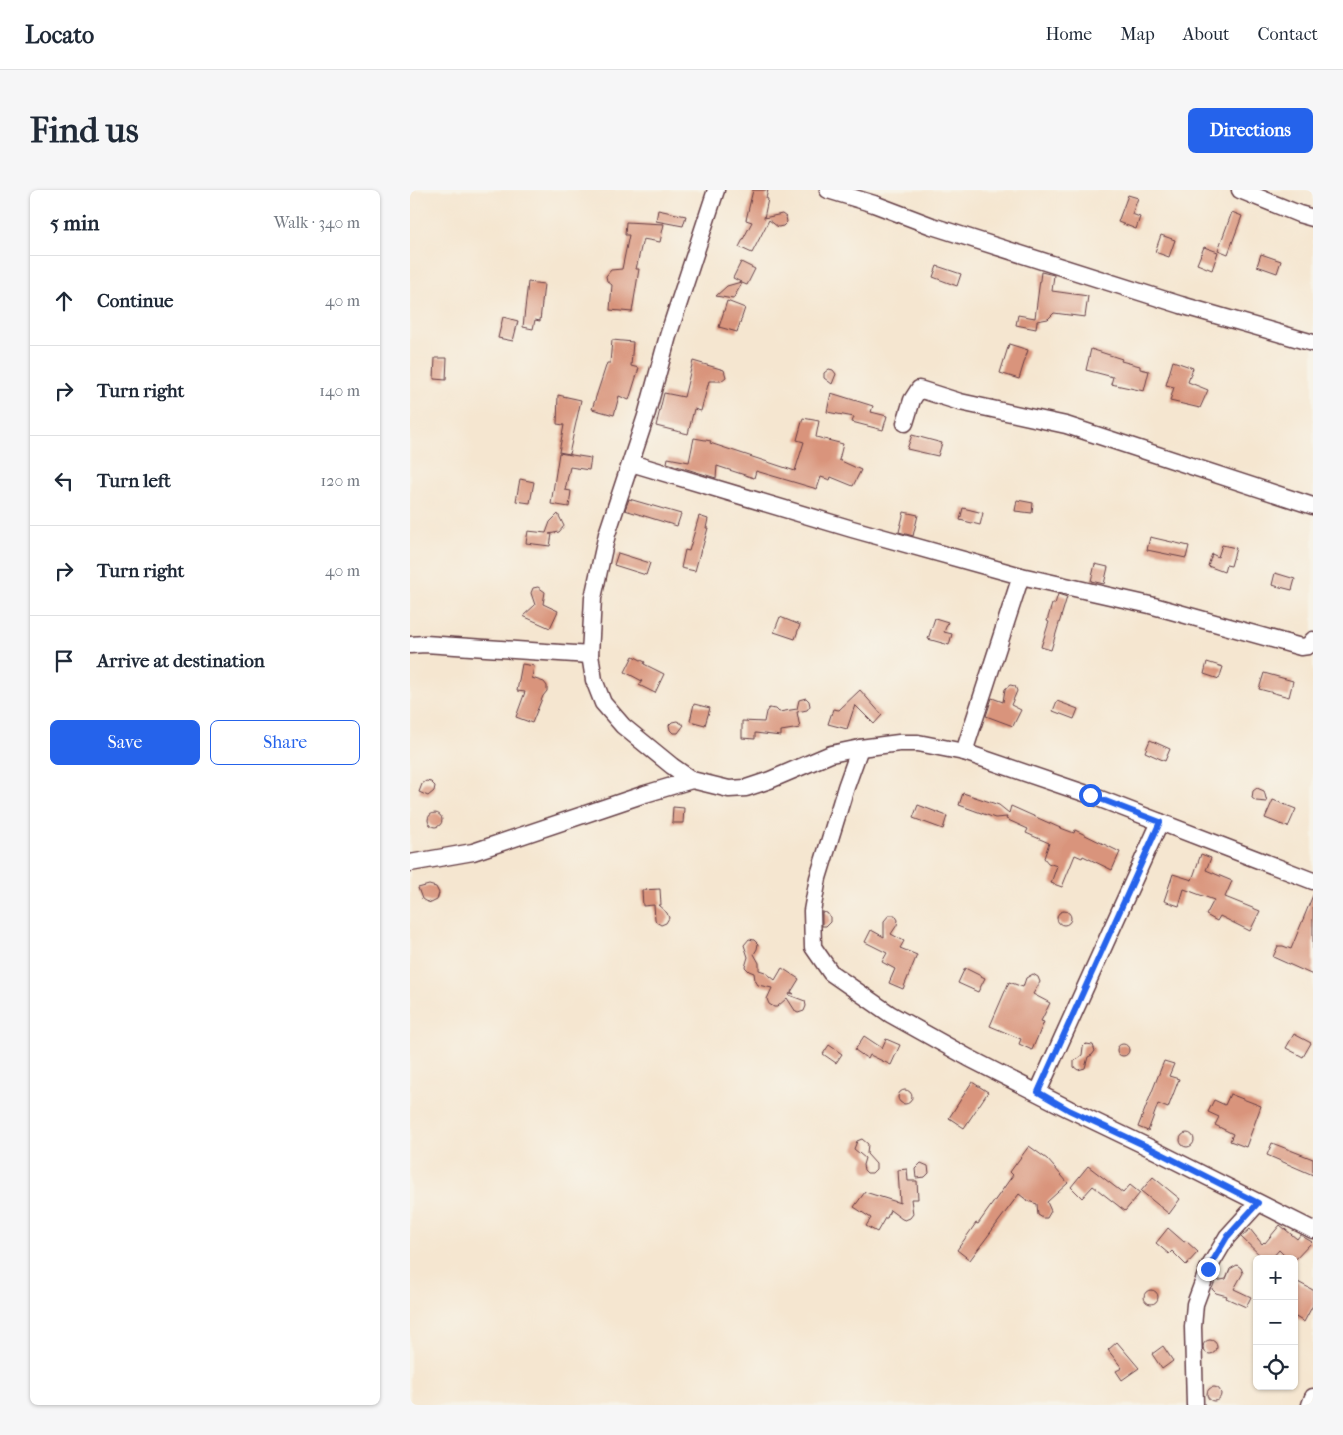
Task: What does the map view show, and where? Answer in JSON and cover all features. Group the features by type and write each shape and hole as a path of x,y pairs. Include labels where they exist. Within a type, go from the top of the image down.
{"street":[{"path":"716,190 668,336 608,534 593,598 590,655 594,680 603,703 623,726 692,780 729,789 746,788 832,754 899,743 918,743 964,752 1090,795 1313,881"},
{"path":"828,190 874,204 932,226 1180,305 1313,343"},
{"path":"1240,190 1313,218"},
{"path":"905,423 912,400 919,390 960,402 1066,425 1313,506"},
{"path":"630,463 852,529 1022,576 1150,605 1301,647 1308,646 1313,640"},
{"path":"964,752 1022,576"},
{"path":"410,645 425,644 590,655"},
{"path":"860,748 818,878 812,911 813,947 831,973 890,1014 969,1058 1038,1092 1069,1110 1148,1147 1313,1230"},
{"path":"410,863 473,852 644,794 692,780"},
{"path":"1038,1092 1160,822"},
{"path":"1195,1405 1193,1327 1195,1304 1208,1269 1227,1237 1258,1203"},
{"path":"1310,1405 1313,1397"}],"building":[{"path":"753,190 768,190 764,218 782,214 786,217 787,222 783,226 778,227 769,220 752,253 739,247 752,222 746,220"},
{"path":"1128,195 1138,198 1132,214 1140,217 1136,229 1118,222"},
{"path":"658,210 686,216 683,226 656,221"},
{"path":"1232,212 1242,216 1228,254 1218,250"},
{"path":"626,222 664,224 660,242 643,239 636,269 639,269 632,312 610,310 612,285 607,281 606,276 611,270 622,269 629,235 625,235"},
{"path":"1161,235 1175,240 1169,257 1155,252"},
{"path":"1204,247 1218,252 1212,270 1197,264"},
{"path":"1261,254 1281,261 1277,273 1257,266"},
{"path":"741,262 755,269 747,285 742,283 733,299 716,296 727,286 741,282 733,278"},
{"path":"937,266 961,274 957,286 933,277"},
{"path":"1041,272 1054,275 1052,291 1088,296 1085,317 1054,313 1048,319 1037,321 1036,329 1016,325 1018,315 1035,318"},
{"path":"528,282 544,284 540,321 535,320 533,329 523,327"},
{"path":"727,301 745,308 737,332 719,327"},
{"path":"503,317 518,321 513,341 498,338"},
{"path":"612,340 633,342 631,366 639,368 629,400 619,396 614,415 592,409 607,363 610,363"},
{"path":"1009,344 1028,350 1019,379 1000,373"},
{"path":"1091,349 1122,359 1121,361 1140,366 1140,369 1149,371 1144,391 1111,384 1113,377 1086,370"},
{"path":"435,358 447,358 446,380 434,379"},
{"path":"693,361 724,370 726,377 721,381 709,381 701,411 694,409 688,434 656,426 664,393 684,397"},
{"path":"1173,361 1193,368 1188,382 1208,390 1200,408 1170,401 1174,387 1166,385"},
{"path":"829,369 833,370 836,374 832,384 824,378 824,373"},
{"path":"831,393 873,406 871,412 887,416 883,430 852,422 854,417 827,412"},
{"path":"558,395 581,400 569,454 559,452 564,425 557,424"},
{"path":"803,418 819,421 816,437 843,444 839,460 861,470 853,486 831,477 830,480 821,477 817,489 756,471 754,478 717,466 716,478 667,463 668,458 689,462 694,438 711,441 710,443 795,471 804,442 797,440"},
{"path":"912,435 942,443 938,456 907,449"},
{"path":"559,453 591,458 589,470 570,467 565,490 571,491 569,507 551,504"},
{"path":"520,479 534,482 530,503 516,501"},
{"path":"629,499 681,514 677,526 625,510"},
{"path":"1017,500 1033,503 1032,513 1015,511"},
{"path":"963,508 983,513 980,525 960,520"},
{"path":"904,512 918,515 913,536 899,532"},
{"path":"558,514 564,526 559,532 549,534 552,534 550,546 526,543 528,531 546,533 550,522"},
{"path":"699,516 708,519 706,528 708,528 695,571 681,568 685,550 689,551"},
{"path":"1150,537 1189,546 1186,558 1147,550"},
{"path":"1222,545 1236,548 1231,566 1226,565 1224,572 1208,566 1212,554 1218,557"},
{"path":"618,553 650,563 646,575 614,565"},
{"path":"1095,564 1108,567 1104,584 1091,581"},
{"path":"1275,573 1295,579 1292,590 1272,585"},
{"path":"538,587 545,592 543,604 558,611 550,628 523,616 535,605 531,593 533,588"},
{"path":"1058,594 1067,597 1051,650 1041,647 1049,622 1047,621 1052,604 1055,604"},
{"path":"780,617 800,625 795,639 774,632"},
{"path":"935,618 948,622 944,632 952,634 949,645 928,639"},
{"path":"633,656 664,674 655,693 639,685 642,681 625,672"},
{"path":"1207,662 1223,667 1219,679 1204,674"},
{"path":"522,664 534,666 532,678 544,682 547,686 547,691 532,723 516,717 525,692 517,691"},
{"path":"1264,673 1293,681 1289,697 1259,689"},
{"path":"1010,685 1015,686 1017,691 1011,705 1021,710 1013,726 986,716 992,698 1003,702 1005,689"},
{"path":"860,690 882,715 874,724 855,705 847,729 828,724 833,709 839,710"},
{"path":"806,698 810,706 807,710 797,712 800,728 781,731 781,736 755,733 755,739 742,738 742,721 764,722 769,708 776,709 779,712 797,709 799,700"},
{"path":"1057,701 1078,709 1074,719 1053,711"},
{"path":"694,704 710,708 705,725 690,721"},
{"path":"677,721 684,725 678,733 673,733 669,725"},
{"path":"1150,740 1170,749 1165,761 1145,752"},
{"path":"426,781 431,782 435,786 434,791 428,796 419,792 422,784"},
{"path":"1257,788 1264,791 1267,802 1256,801 1252,798 1253,791"},
{"path":"963,793 999,805 1009,813 1011,806 1074,833 1075,830 1120,852 1112,870 1083,856 1082,858 1075,855 1062,887 1051,883 1057,866 1048,863 1044,858 1049,843 1026,833 1028,829 1006,819 1007,817 995,818 959,805"},
{"path":"1273,800 1296,809 1288,827 1265,818"},
{"path":"918,805 947,816 943,829 913,818"},
{"path":"673,807 684,808 683,823 672,823"},
{"path":"432,813 438,813 442,820 438,827 432,827 428,823 428,817"},
{"path":"1201,854 1211,858 1206,870 1232,881 1225,897 1260,911 1250,931 1220,916 1217,921 1206,915 1214,900 1184,889 1179,906 1164,901 1173,874 1192,880"},
{"path":"429,885 436,887 439,893 437,900 431,903 422,899 418,888"},
{"path":"660,889 661,905 658,905 667,913 669,918 666,923 661,925 656,922 654,905 643,906 642,890"},
{"path":"1313,895 1313,975 1273,957 1278,946 1291,949"},
{"path":"1061,911 1067,911 1071,918 1067,925 1061,925 1057,921 1057,915"},
{"path":"822,912 827,913 830,917 830,922 826,926 822,926"},
{"path":"889,915 895,915 898,920 891,934 904,941 900,948 917,955 903,989 889,983 895,969 882,962 887,953 865,942 871,930 884,937 884,921"},
{"path":"749,939 754,940 758,944 754,954 759,963 759,970 775,980 782,968 799,979 791,992 794,994 790,993 789,995 805,1001 804,1011 796,1012 787,998 777,1007 769,1004 767,999 772,988 758,985 754,973 745,967 748,957 744,945"},
{"path":"965,968 985,978 978,992 958,983"},
{"path":"1033,974 1038,977 1040,982 1033,994 1050,1003 1041,1021 1044,1022 1032,1050 1019,1044 1021,1039 990,1026 1009,982 1023,987 1026,978"},
{"path":"1294,1034 1311,1043 1303,1057 1286,1048"},
{"path":"864,1036 882,1048 886,1039 900,1045 891,1065 870,1055 868,1059 855,1050"},
{"path":"1086,1044 1093,1045 1095,1051 1088,1057 1085,1068 1078,1070 1074,1067 1074,1061 1082,1055 1083,1047"},
{"path":"1121,1044 1125,1044 1129,1050 1125,1056 1121,1056 1117,1052 1117,1048"},
{"path":"829,1045 842,1054 836,1063 823,1054"},
{"path":"1164,1061 1174,1064 1169,1076 1179,1079 1168,1108 1158,1104 1148,1131 1138,1127"},
{"path":"972,1082 988,1092 964,1128 949,1118"},
{"path":"902,1090 908,1090 912,1097 908,1104 902,1104 898,1100 898,1094"},
{"path":"1230,1094 1261,1106 1246,1147 1230,1141 1233,1134 1215,1125 1219,1117 1208,1112 1214,1100 1225,1105"},
{"path":"1184,1133 1190,1133 1194,1140 1190,1147 1184,1147 1180,1143 1180,1137"},
{"path":"862,1139 868,1144 867,1154 876,1164 876,1169 872,1173 867,1173 864,1170 865,1158 854,1149 857,1141"},
{"path":"1272,1143 1313,1159 1313,1175 1267,1155"},
{"path":"1029,1146 1047,1159 1068,1183 1047,1202 1051,1211 1047,1218 1038,1215 1037,1204 1028,1201 1019,1194 970,1260 957,1250 1013,1175 1010,1172"},
{"path":"921,1163 928,1166 929,1173 925,1177 916,1178 915,1169"},
{"path":"1088,1166 1123,1193 1130,1185 1140,1193 1125,1211 1093,1186 1082,1198 1071,1187"},
{"path":"907,1169 908,1181 917,1181 918,1199 911,1199 913,1214 905,1220 890,1210 877,1232 866,1226 871,1218 854,1207 865,1192 900,1203 898,1170"},
{"path":"1153,1177 1180,1199 1169,1214 1141,1191"},
{"path":"1280,1225 1297,1239 1300,1235 1312,1242 1298,1257 1298,1255 1284,1255 1279,1250 1275,1255 1260,1255 1241,1237 1250,1229 1262,1244"},
{"path":"1168,1228 1198,1252 1186,1265 1172,1251 1169,1254 1156,1243"},
{"path":"1237,1265 1243,1273 1234,1289 1251,1297 1246,1307 1226,1298 1227,1296 1216,1293 1212,1289 1215,1281 1226,1279 1230,1269"},
{"path":"1298,1282 1313,1290 1313,1305 1304,1322 1298,1318"},
{"path":"1148,1290 1154,1290 1158,1297 1154,1304 1148,1304 1144,1300 1144,1294"},
{"path":"1207,1340 1213,1340 1217,1347 1213,1354 1207,1354 1203,1350 1203,1344"},
{"path":"1117,1342 1139,1368 1122,1380 1116,1371 1122,1368 1108,1350"},
{"path":"1163,1346 1173,1361 1162,1369 1152,1354"},
{"path":"1211,1387 1217,1387 1221,1394 1217,1401 1211,1401 1207,1397 1207,1391"}],"route":[{"path":"1090,795 1160,822 1038,1092 1069,1110 1148,1147 1258,1203 1227,1237 1208,1269"}]}
